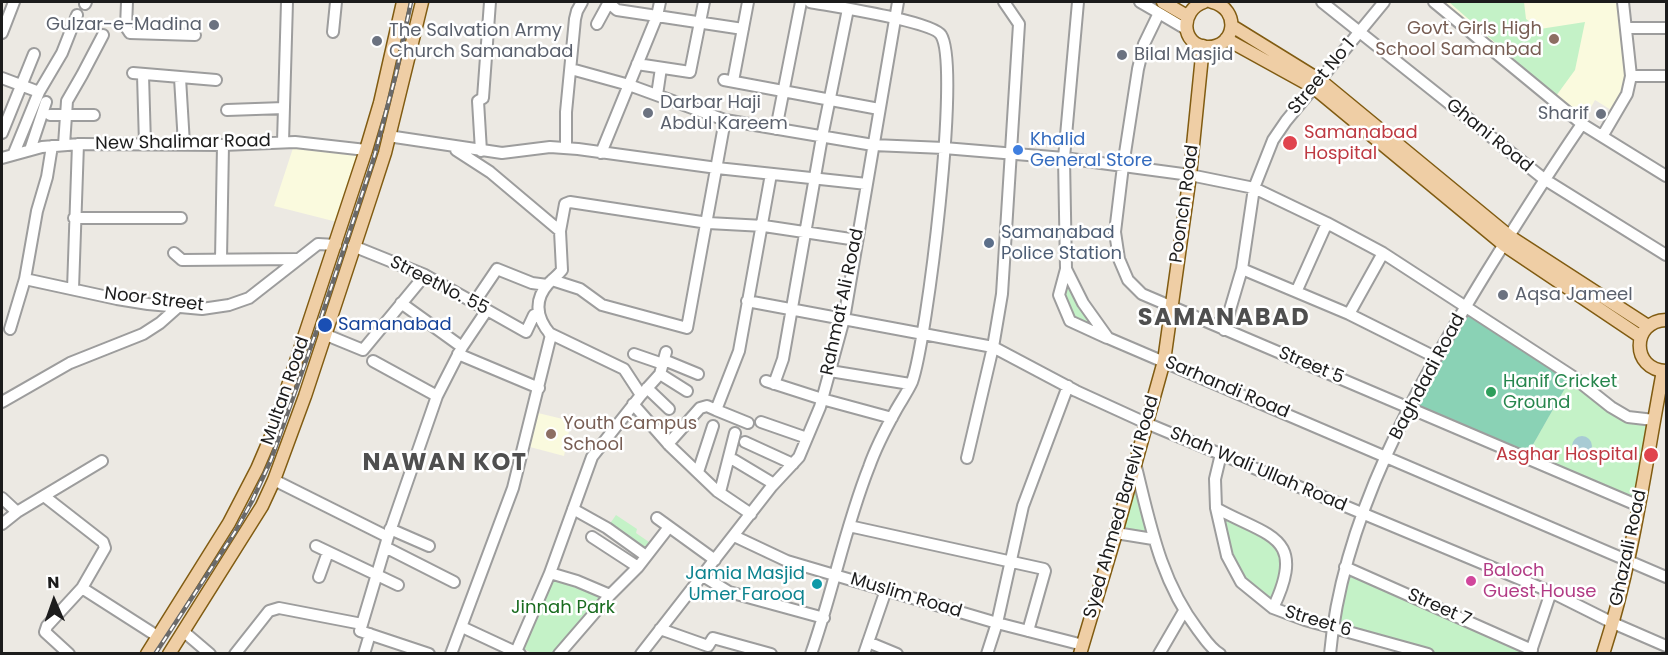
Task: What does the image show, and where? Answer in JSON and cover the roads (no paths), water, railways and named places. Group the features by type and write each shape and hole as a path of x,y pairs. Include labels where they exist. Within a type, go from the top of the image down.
{"main road":[{"name":"Multan Road","path":"147,654 242,499 272,434 366,150 380,103 403,2"},
{"name":"Multan Road","path":"169,654 262,506 274,480 305,396 375,183 422,2"},
{"path":"1176,2 1228,11 1232,26 1226,39 1215,46 1203,46 1195,42 1201,7"},
{"path":"1161,7 1201,7"},
{"path":"1232,26 1317,84 1507,240 1645,332"},
{"path":"1226,39 1317,84"},
{"name":"Poonch Road","path":"1164,361 1190,175 1203,46"},
{"path":"1665,371 1649,365 1643,359 1640,351 1645,332 1654,322 1666,320"},
{"name":"Syed Ahmed Barelvi Road","path":"1081,649 1164,361"},
{"name":"Ghazali Road","path":"1602,654 1613,622 1627,561 1665,371"},
{"path":"212,551 228,561"}],"street":[{"path":"2,33 14,2"},
{"path":"127,2 127,31 130,33 195,35"},
{"path":"283,142 287,2"},
{"path":"333,32 336,2"},
{"path":"481,151 478,101 483,98 490,2"},
{"path":"566,148 566,112 575,19 582,2"},
{"path":"597,24 609,2 617,10 743,30"},
{"path":"601,153 657,16 660,2"},
{"path":"637,64 690,72 704,2"},
{"path":"748,2 743,30 728,81 879,109"},
{"path":"776,129 801,2"},
{"path":"810,2 895,18 935,30 942,37 947,72 944,148 923,334 910,384 869,466 849,526 824,618 811,654"},
{"name":"Rahmat Ali Road","path":"646,652 660,629 774,484 799,457 807,438 822,399 844,319 898,2"},
{"path":"967,458 993,347 1002,294 1018,24 1004,2"},
{"path":"1078,2 1064,158 1066,268 1083,303 1108,338"},
{"path":"1140,2 1161,7"},
{"name":"Ghani Road","path":"1322,2 1544,179 1666,255"},
{"name":"Street No 1","path":"1224,330 1242,268 1254,188 1274,140 1286,122 1384,2"},
{"path":"1434,2 1582,124 1666,176"},
{"path":"1603,135 1627,94 1631,76 1623,2"},
{"name":"Street 5","path":"1161,7 1144,44 1137,69 1123,166 1116,232 1119,259 1128,280 1142,294 1170,308 1410,407 1639,506"},
{"path":"848,9 814,178 783,359 770,382 892,418"},
{"path":"14,153 39,92 62,53 77,15"},
{"path":"1626,28 1666,28"},
{"path":"64,145 67,101 103,35"},
{"path":"2,133 34,54"},
{"path":"657,95 661,68"},
{"path":"571,69 629,85 725,120 776,129 873,145 944,148 1064,158 1190,175 1254,188 1383,253 1572,376 1611,407 1628,417 1654,420"},
{"path":"145,144 138,74 216,80"},
{"path":"1631,76 1666,76"},
{"path":"2,78 39,92"},
{"path":"180,78 184,144"},
{"path":"30,150 46,102"},
{"path":"227,110 284,108"},
{"path":"50,115 94,114"},
{"path":"474,303 497,269 532,283 550,282 580,289 602,304 687,328 725,120"},
{"name":"Baghdadi Road","path":"1330,654 1332,627 1346,567 1363,513 1386,456 1435,357 1544,179 1582,124"},
{"path":"388,136 502,153 550,147 566,148 717,168 867,184"},
{"name":"New Shalimar Road","path":"2,158 30,150 78,144 223,145 295,142 366,150"},
{"path":"73,289 78,144"},
{"path":"220,259 223,145"},
{"path":"10,329 25,279 52,146"},
{"path":"452,147 490,172 560,231"},
{"path":"716,410 739,351 771,174"},
{"path":"669,409 644,392 624,369 549,333 542,325 538,308 540,297 562,270 560,231 566,204 570,202 708,223 761,226 857,240"},
{"path":"74,218 181,218"},
{"path":"1297,290 1327,223"},
{"name":"Noor Street","path":"25,279 117,299 202,309 240,302 257,292 318,244 336,245"},
{"name":"StreetNo. 55","path":"353,246 425,275 526,332 534,315 539,314"},
{"path":"174,253 182,260 297,259"},
{"path":"1349,314 1383,253"},
{"name":"Sarhandi Road","path":"1066,268 1059,294 1070,321 1627,561 1665,575"},
{"path":"1242,268 1297,290 1435,357"},
{"path":"324,334 363,350 425,275"},
{"name":"Shah Wali Ullah Road","path":"747,301 993,347 1146,423 1551,592 1666,646"},
{"path":"401,303 460,350 539,388"},
{"path":"2,402 70,363 143,334 178,307"},
{"path":"429,654 360,631 388,538 437,396 460,350 487,310"},
{"path":"451,654 513,488 539,388 551,335 549,333"},
{"path":"634,354 698,374"},
{"path":"373,361 437,396"},
{"path":"462,627 517,653 550,573 592,457 644,392 663,362"},
{"path":"663,362 687,391"},
{"path":"830,371 910,384"},
{"path":"987,654 997,623 1023,506 1068,386"},
{"path":"633,404 668,444 698,472 720,492 751,514"},
{"path":"668,444 700,408 707,406 748,423"},
{"path":"761,422 807,438"},
{"path":"698,472 713,426"},
{"path":"720,492 735,433"},
{"path":"745,442 793,464"},
{"name":"Street 6","path":"1221,454 1215,479 1216,508 1227,556 1241,582 1273,608 1305,620 1428,654"},
{"path":"734,460 774,484"},
{"path":"2,524 17,512 102,461"},
{"path":"1135,461 1153,539 1184,611 1215,652"},
{"path":"274,480 388,538 454,582"},
{"path":"44,496 103,542 105,549 82,588 46,626 45,632 69,654"},
{"path":"2,498 17,512"},
{"path":"1216,508 1269,535 1279,542 1285,551 1287,560 1285,571 1273,608"},
{"path":"573,509 607,528 646,556"},
{"path":"657,518 715,560"},
{"path":"849,526 1045,570 1028,631"},
{"path":"559,654 610,594 638,567 669,527"},
{"path":"1116,533 1153,539"},
{"name":"Muslim Road","path":"734,536 787,561 1028,631 1081,649"},
{"path":"592,537 638,567"},
{"path":"388,538 429,546"},
{"path":"316,546 398,585"},
{"path":"319,577 328,552"},
{"name":"Street 7","path":"1346,567 1531,652"},
{"path":"550,573 610,594"},
{"path":"703,576 729,592 824,618"},
{"path":"82,588 157,636"},
{"path":"864,654 886,590"},
{"path":"1531,652 1551,592"},
{"path":"235,654 269,612 279,608 362,624"},
{"path":"1159,654 1184,611"},
{"path":"660,629 771,654"},
{"path":"183,631 210,654"},
{"path":"364,654 370,634"},
{"path":"868,642 897,654"}],"water":[{"path":"1582,436 1589,439 1592,446 1589,453 1582,456 1575,453 1572,446 1575,439"}],"railway":[{"path":"155,654 235,532 271,460 373,161 396,74 411,2"}],"place":[{"name":"Gulzar-e-Madina","path":"214,25"},
{"name":"Govt. Girls High School Samanbad","path":"1554,39"},
{"name":"The Salvation Army Church Samanabad","path":"377,41"},
{"name":"Bilal Masjid","path":"1122,55"},
{"name":"Darbar Haji Abdul Kareem","path":"648,113"},
{"name":"Sharif","path":"1601,114"},
{"name":"Samanabad Hospital","path":"1290,143"},
{"name":"Khalid General Store","path":"1018,150"},
{"name":"Samanabad Police Station","path":"989,243"},
{"name":"Aqsa Jameel","path":"1503,295"},
{"name":"Samanabad","path":"325,325"},
{"name":"Hanif Cricket Ground","path":"1491,392"},
{"name":"Youth Campus School","path":"551,434"},
{"name":"Asghar Hospital","path":"1651,455"},
{"name":"Baloch Guest House","path":"1471,581"},
{"name":"Jamia Masjid Umer Farooq","path":"817,584"}],"district":[{"name":"SAMANABAD","path":"1224,319"},
{"name":"NAWAN KOT","path":"445,464"}],"park label":[{"name":"Jinnah Park","path":"563,608"}]}
